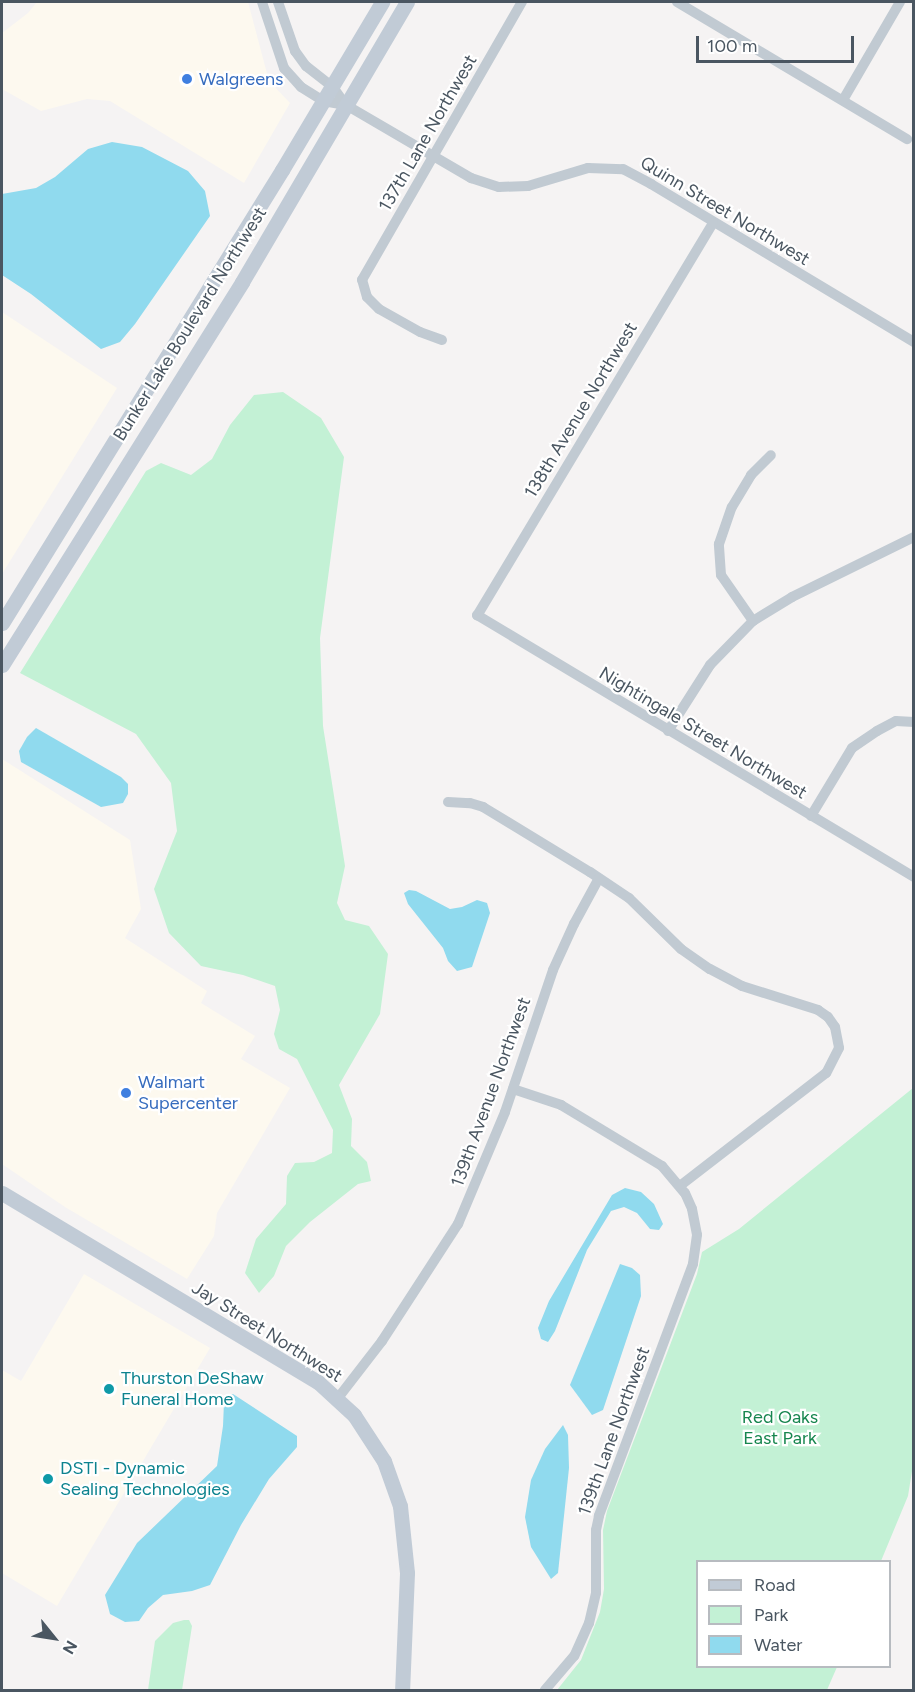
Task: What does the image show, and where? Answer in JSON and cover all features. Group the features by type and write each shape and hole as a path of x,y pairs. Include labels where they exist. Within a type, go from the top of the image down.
{"main road":[{"name":"Bunker Lake Boulevard Northwest","path":"2,623 382,2"},
{"name":"Bunker Lake Boulevard Northwest","path":"2,665 242,282 407,2"},
{"name":"Jay Street Northwest","path":"2,1193 318,1382 338,1398 372,1438 389,1471 400,1506 407,1573 402,1690"}],"street":[{"name":"Quinn Street Northwest","path":"262,2 284,68 301,87 323,101 346,105 471,178 499,186 528,186 588,168 623,169 914,342"},
{"name":"Quinn Street Northwest","path":"278,2 295,51 306,66 332,86 346,105"},
{"name":"137th Lane Northwest","path":"442,340 420,332 379,309 367,297 362,280 522,2"},
{"path":"677,2 907,139"},
{"path":"843,100 900,2"},
{"name":"138th Avenue Northwest","path":"477,615 713,223"},
{"path":"753,621 721,575 719,544 732,507 751,476 771,455"},
{"path":"668,731 710,665 753,621 792,597 914,537"},
{"name":"Nightingale Street Northwest","path":"477,615 914,878"},
{"path":"811,816 852,748 896,721 914,722"},
{"path":"448,802 470,803 483,807 629,898 694,959 742,986 818,1011 828,1017 837,1033 839,1048 826,1072 681,1185 662,1166 572,1111 513,1089"},
{"name":"139th Avenue Northwest","path":"338,1398 364,1366 448,1242 473,1191 513,1089 557,960 599,878"},
{"name":"139th Lane Northwest","path":"544,1690 574,1656 589,1623 596,1593 596,1530 599,1516 693,1264 697,1235 692,1209 681,1185"}],"shaded area":[{"path":"37,2 248,2 269,81 290,103 244,183 110,101 87,99 41,111 2,89 2,33 28,13"},
{"path":"2,312 117,388 2,574"},
{"path":"2,759 130,840 141,909 125,938 207,991 201,1003 255,1036 241,1059 290,1088 217,1213 214,1236 187,1279 65,1207 2,1164"},
{"path":"84,1274 210,1348 57,1606 2,1573 2,1370 21,1381"}],"green space":[{"path":"283,392 321,418 344,457 320,638 323,726 345,866 337,903 345,920 369,926 388,954 380,1014 339,1085 352,1119 351,1146 367,1162 371,1181 358,1184 310,1222 286,1246 274,1276 259,1293 245,1273 256,1239 286,1204 287,1176 295,1163 314,1162 332,1153 333,1130 297,1059 279,1049 274,1034 280,1010 275,986 243,975 201,966 169,933 154,889 177,831 171,783 136,734 20,673 146,471 161,463 191,475 212,459 230,425 254,395"},
{"name":"Red Oaks East Park","path":"913,1088 913,1465 908,1496 881,1560 696,1560 696,1668 837,1668 827,1690 557,1690 581,1660 600,1612 604,1589 603,1530 607,1511 697,1274 702,1252 739,1229"},
{"path":"189,1620 192,1626 182,1690 148,1690 155,1641 173,1623"}],"water":[{"path":"112,142 142,147 188,171 205,191 210,216 135,324 120,342 101,349 31,294 2,275 2,194 36,188 55,177 88,149"},
{"path":"36,728 121,777 128,784 128,794 123,803 101,807 21,762 19,751 27,737"},
{"path":"409,890 416,891 450,909 462,907 477,900 487,903 490,913 472,967 457,971 448,961 443,948 408,904 404,893"},
{"path":"625,1188 641,1192 654,1204 663,1224 659,1230 650,1229 637,1213 624,1207 611,1211 587,1250 555,1331 548,1342 541,1339 538,1328 549,1301 612,1195"},
{"path":"620,1264 632,1268 640,1275 641,1296 603,1410 592,1415 570,1385"},
{"path":"233,1394 297,1436 297,1447 269,1479 241,1525 210,1585 192,1591 163,1595 148,1608 139,1621 125,1622 110,1614 105,1595 137,1543 217,1466 225,1397"},
{"path":"563,1425 568,1435 569,1468 558,1573 551,1579 531,1547 525,1517 531,1480 545,1449"}],"place":[{"name":"Walgreens","path":"187,79"},
{"name":"Walmart Supercenter","path":"126,1093"},
{"name":"Thurston DeShaw Funeral Home","path":"109,1389"},
{"name":"DSTI - Dynamic Sealing Technologies","path":"48,1479"}]}
